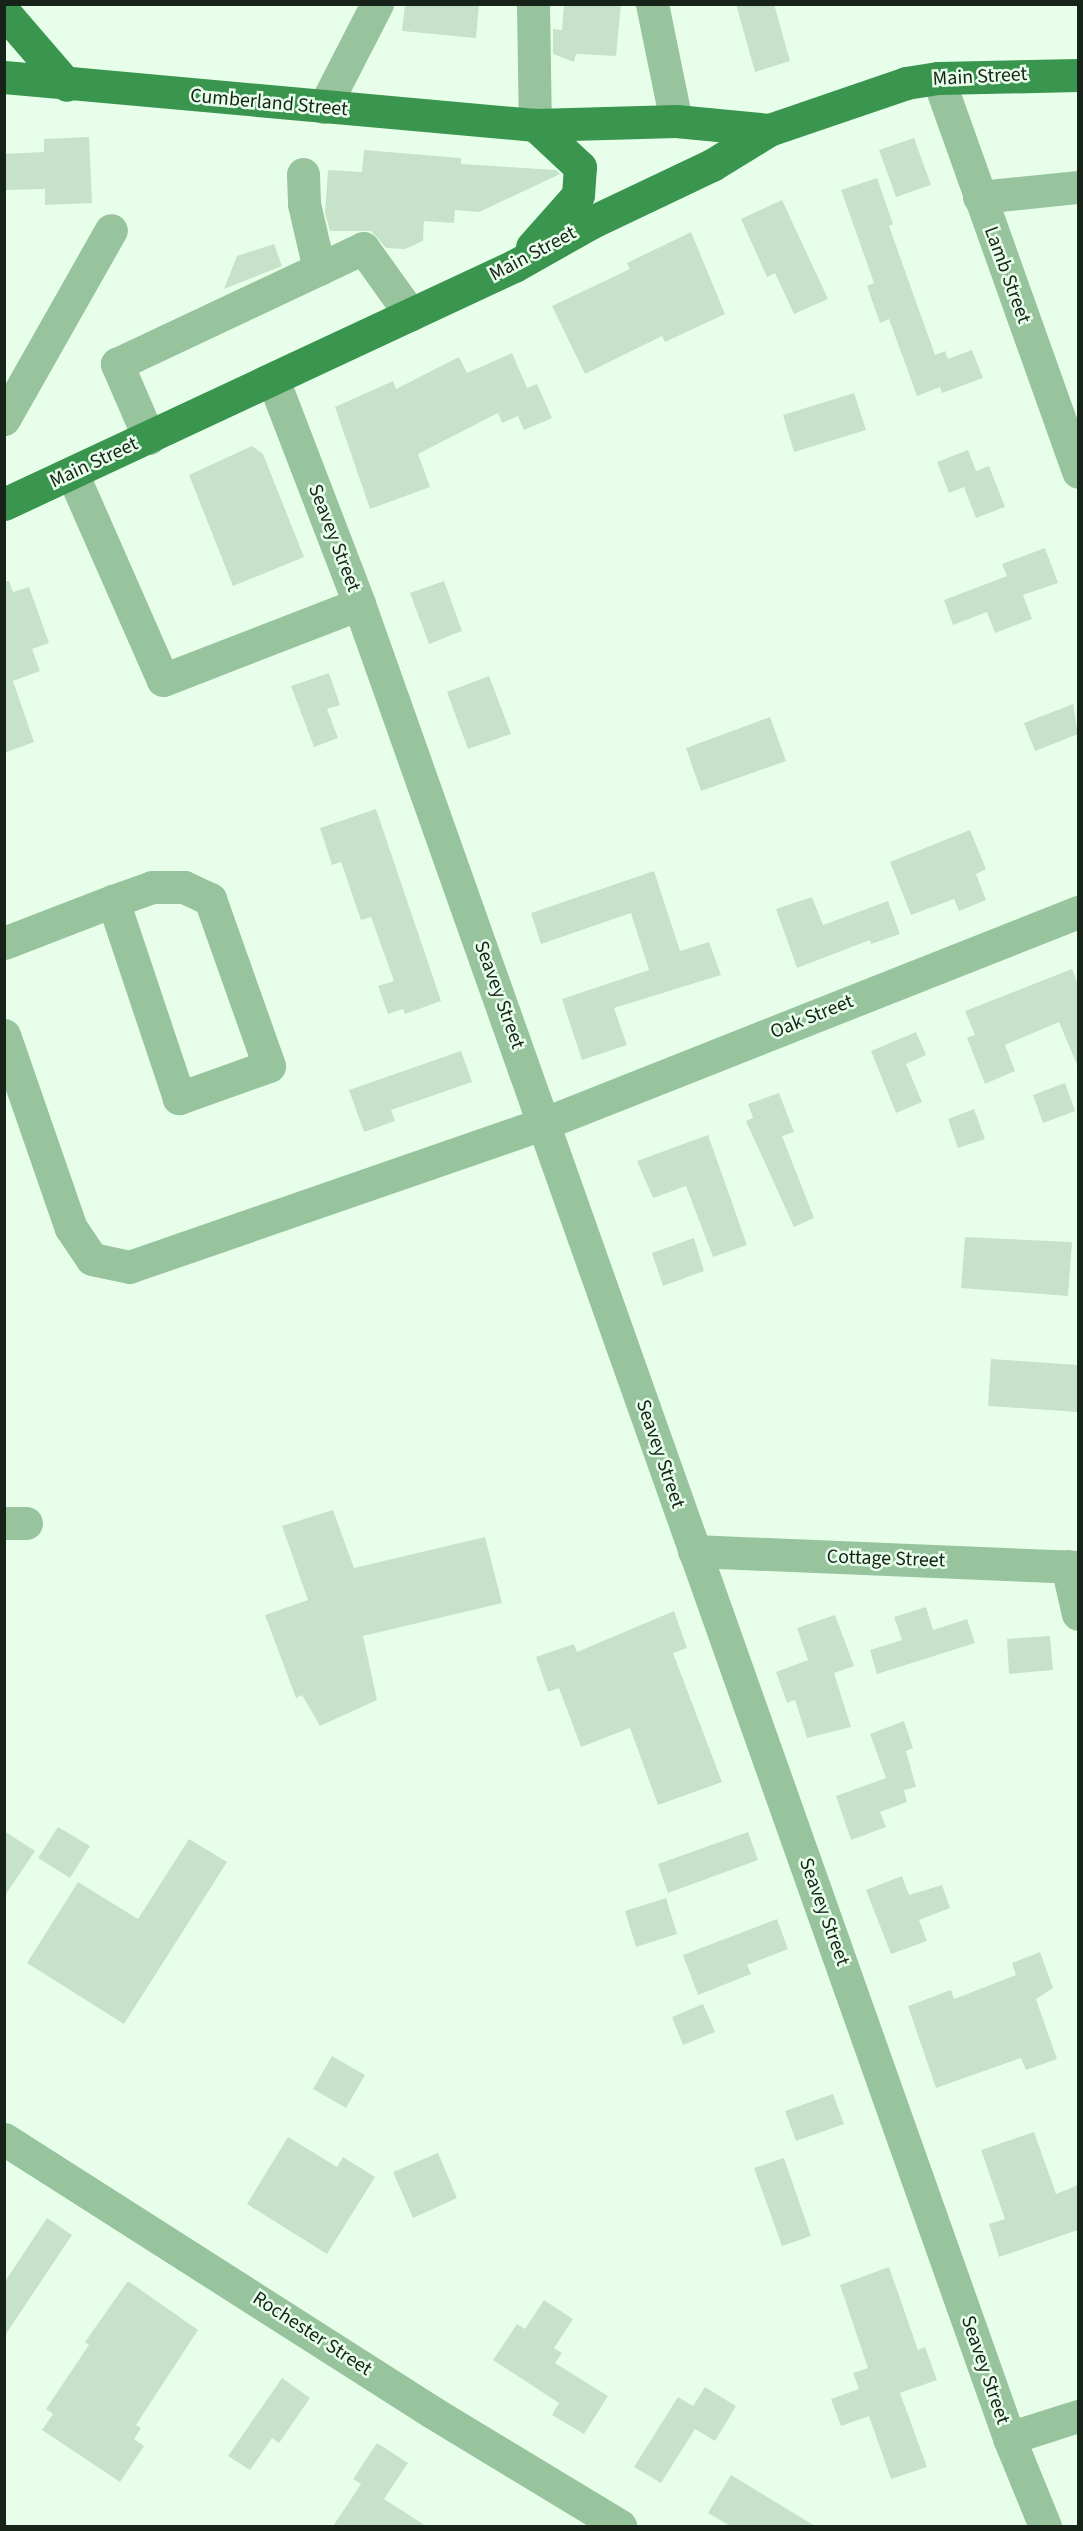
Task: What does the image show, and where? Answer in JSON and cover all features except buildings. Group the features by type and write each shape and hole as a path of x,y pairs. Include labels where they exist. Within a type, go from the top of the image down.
{"main road":[{"path":"4,12 67,85"},
{"name":"Main Street","path":"5,502 274,382 514,266 592,222 712,165 769,130 906,83 938,78 1078,75"},
{"name":"Cumberland Street","path":"4,77 67,85 535,125 676,121 769,130"},
{"path":"514,266 578,195 580,167 535,125"}],"street":[{"path":"324,107 377,4"},
{"path":"533,4 535,125"},
{"path":"652,4 676,121"},
{"name":"Lamb Street","path":"938,78 1078,471"},
{"path":"303,174 304,204 319,269"},
{"path":"979,197 1078,187"},
{"path":"4,418 111,230"},
{"path":"149,438 117,364 363,248 411,315"},
{"name":"Seavey Street","path":"274,382 359,603 1009,2438 1046,2526"},
{"path":"72,474 163,680 359,603"},
{"path":"4,943 112,901 152,887 184,887 210,899 269,1066 179,1098 112,901"},
{"name":"Oak Street","path":"4,1035 71,1228 92,1259 129,1267 545,1123 1078,912"},
{"name":"Cottage Street","path":"694,1551 1073,1566"},
{"path":"1073,1566 1078,1614"},
{"name":"Rochester Street","path":"4,2139 432,2412 620,2526"},
{"path":"1009,2438 1078,2416"}]}
